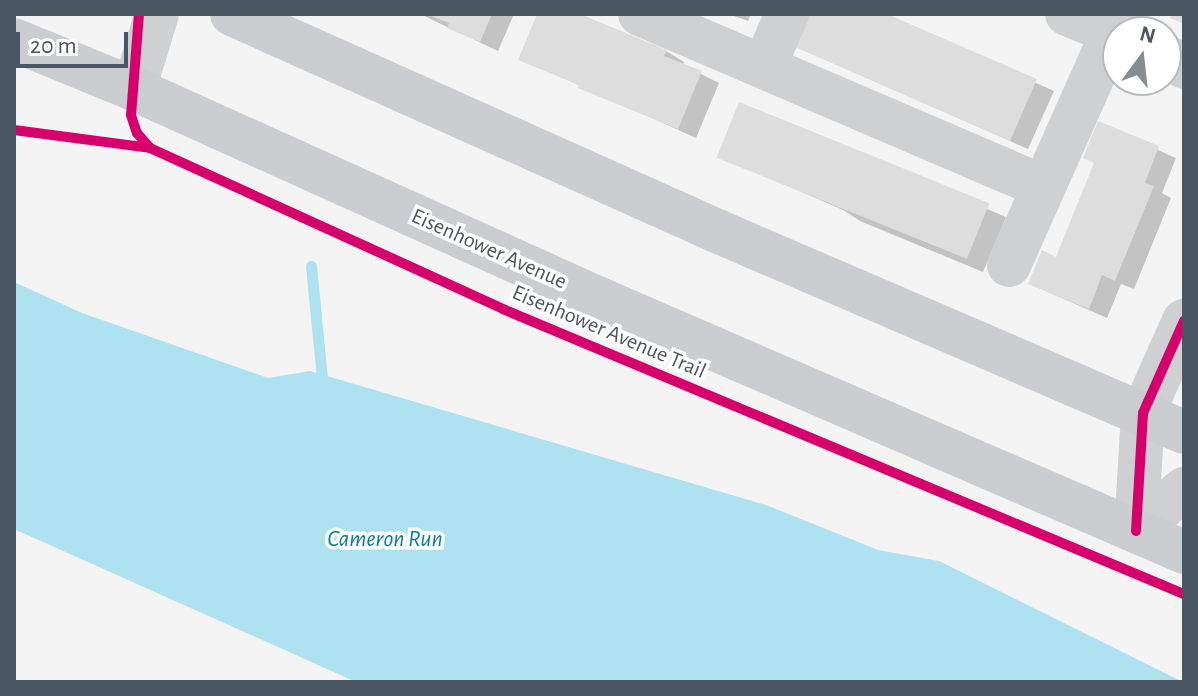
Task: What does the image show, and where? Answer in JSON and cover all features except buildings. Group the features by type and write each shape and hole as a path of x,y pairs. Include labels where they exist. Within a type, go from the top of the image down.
{"main road":[{"path":"232,14 732,237 1184,432"},
{"name":"Eisenhower Avenue","path":"14,40 134,89 597,298 1184,552"}],"street":[{"path":"134,89 157,14"},
{"path":"640,14 1044,187"},
{"path":"764,67 787,14"},
{"path":"1067,14 1102,24"},
{"path":"1009,265 1102,61"},
{"path":"1136,531 1143,413 1184,321"},
{"path":"1136,531 1184,489"}],"water":[{"name":"Cameron Run","path":"14,282 82,313 268,378 310,371 766,505 878,550 939,561 1183,682 356,682 14,529"}],"waterway":[{"path":"311,266 323,388"}],"cycle path":[{"path":"139,14 131,115 137,133 150,148"},
{"name":"Eisenhower Avenue Trail","path":"14,130 150,148 505,310 1184,594"},
{"path":"1136,531 1143,413 1184,321"}]}
